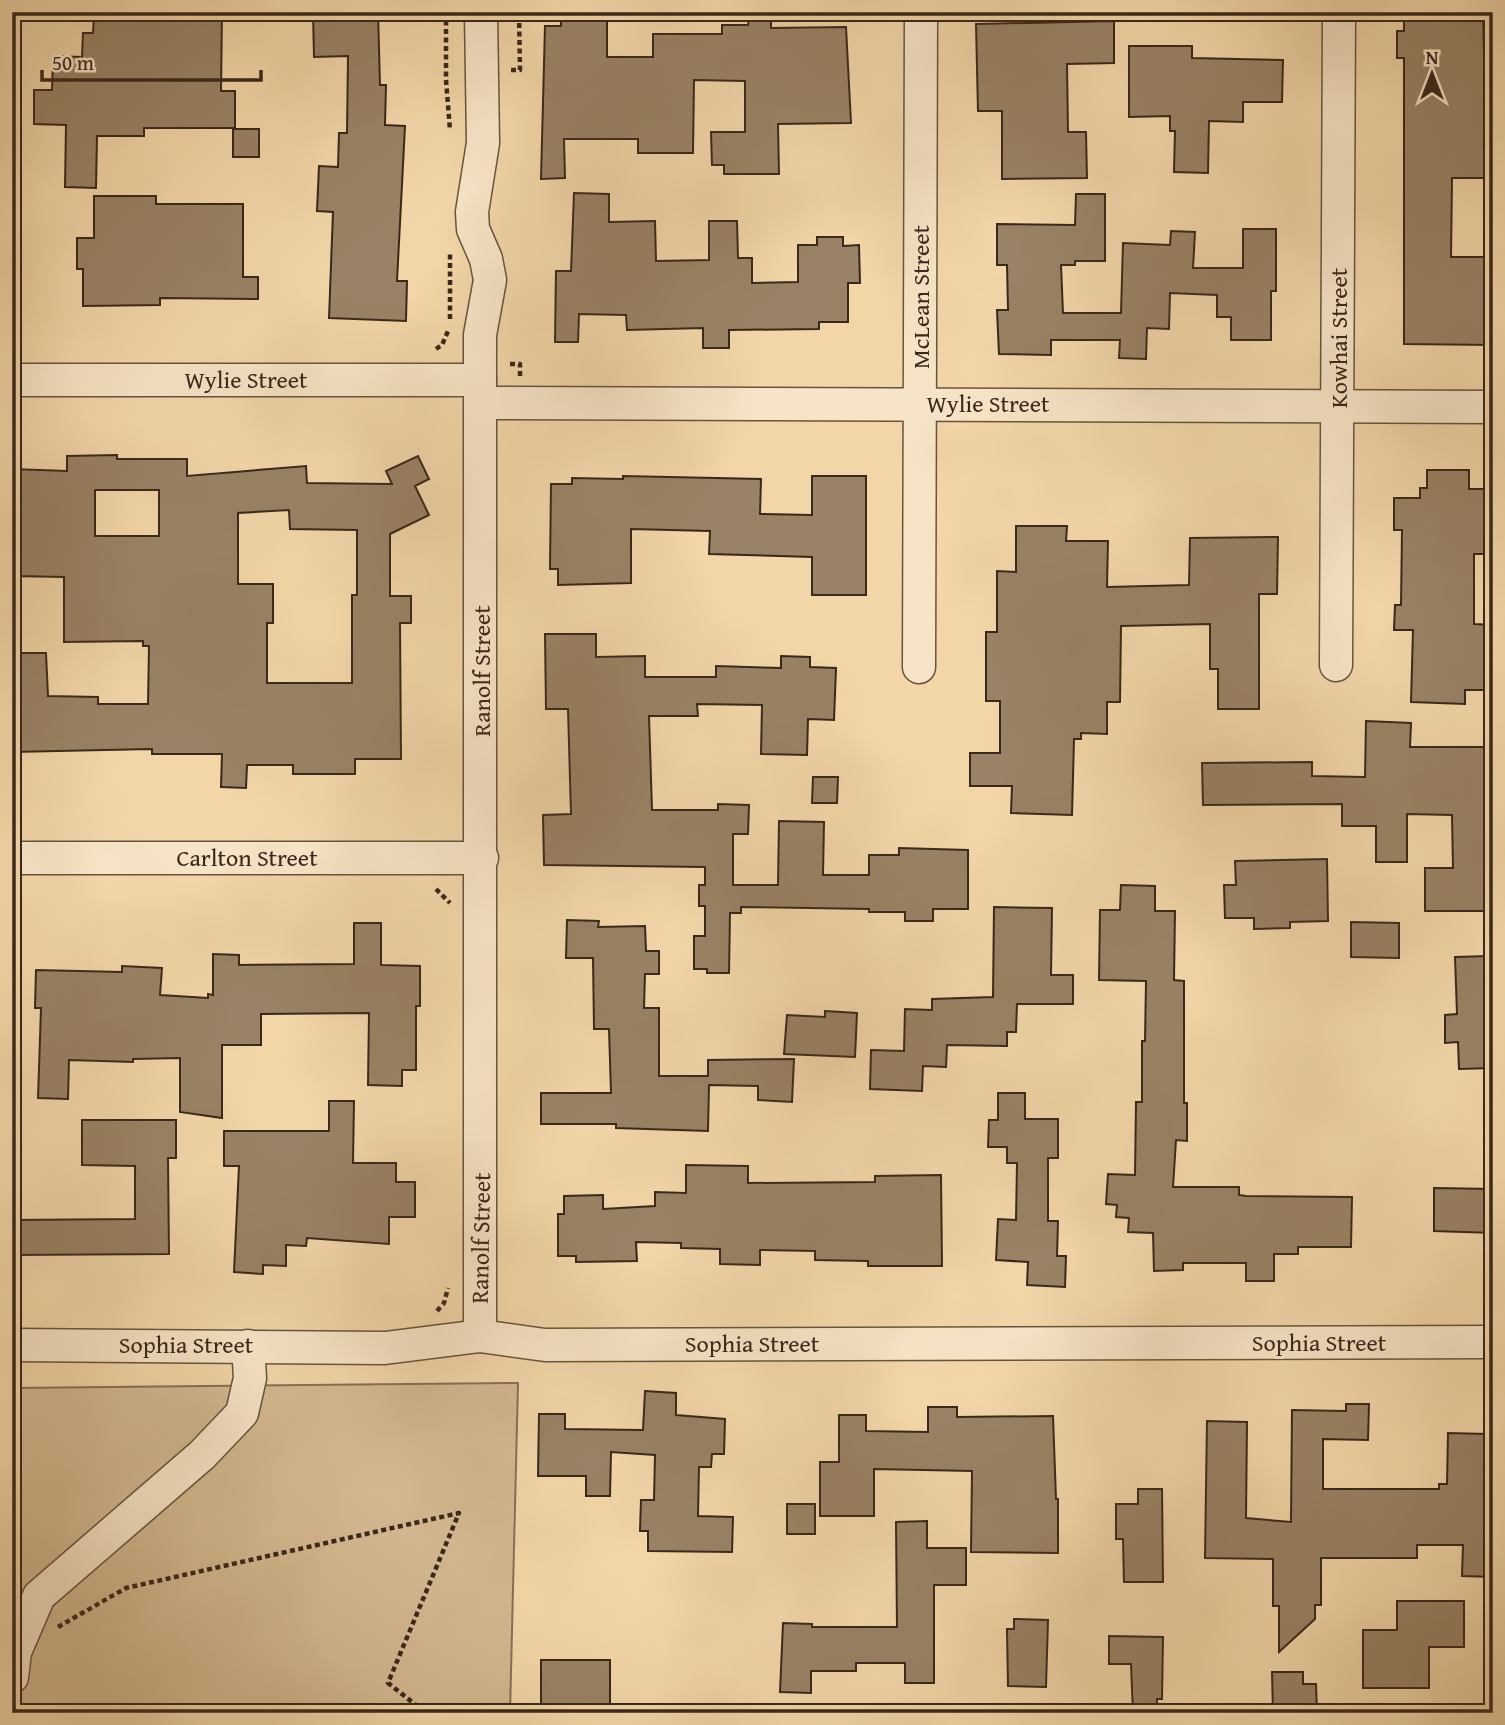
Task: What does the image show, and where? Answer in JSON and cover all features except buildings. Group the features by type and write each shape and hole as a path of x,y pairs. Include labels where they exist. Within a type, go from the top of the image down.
{"street":[{"name":"Ranolf Street","path":"480,1336 481,335 491,281 486,259 473,229 472,212 483,144 481,12"},
{"name":"McLean Street","path":"919,667 922,12"},
{"name":"Kowhai Street","path":"1336,665 1339,12"},
{"name":"Wylie Street","path":"12,380 921,404 1339,404 1493,407"},
{"name":"Carlton Street","path":"12,858 482,858"},
{"name":"Sophia Street","path":"12,1345 385,1348 480,1336 545,1345 1493,1342"},
{"path":"13,1665 39,1596 202,1455 242,1413 250,1378 248,1346"}],"path":[{"path":"505,70 520,70 519,12"},
{"path":"510,365 520,365 520,380"},
{"path":"428,887 438,890 447,898 454,911"},
{"path":"426,1317 436,1312 444,1303 449,1285"},
{"path":"13,1665 126,1588 459,1513 388,1683 426,1713"}],"shaded area":[{"path":"518,1383 510,1713 12,1713 12,1388"}]}
